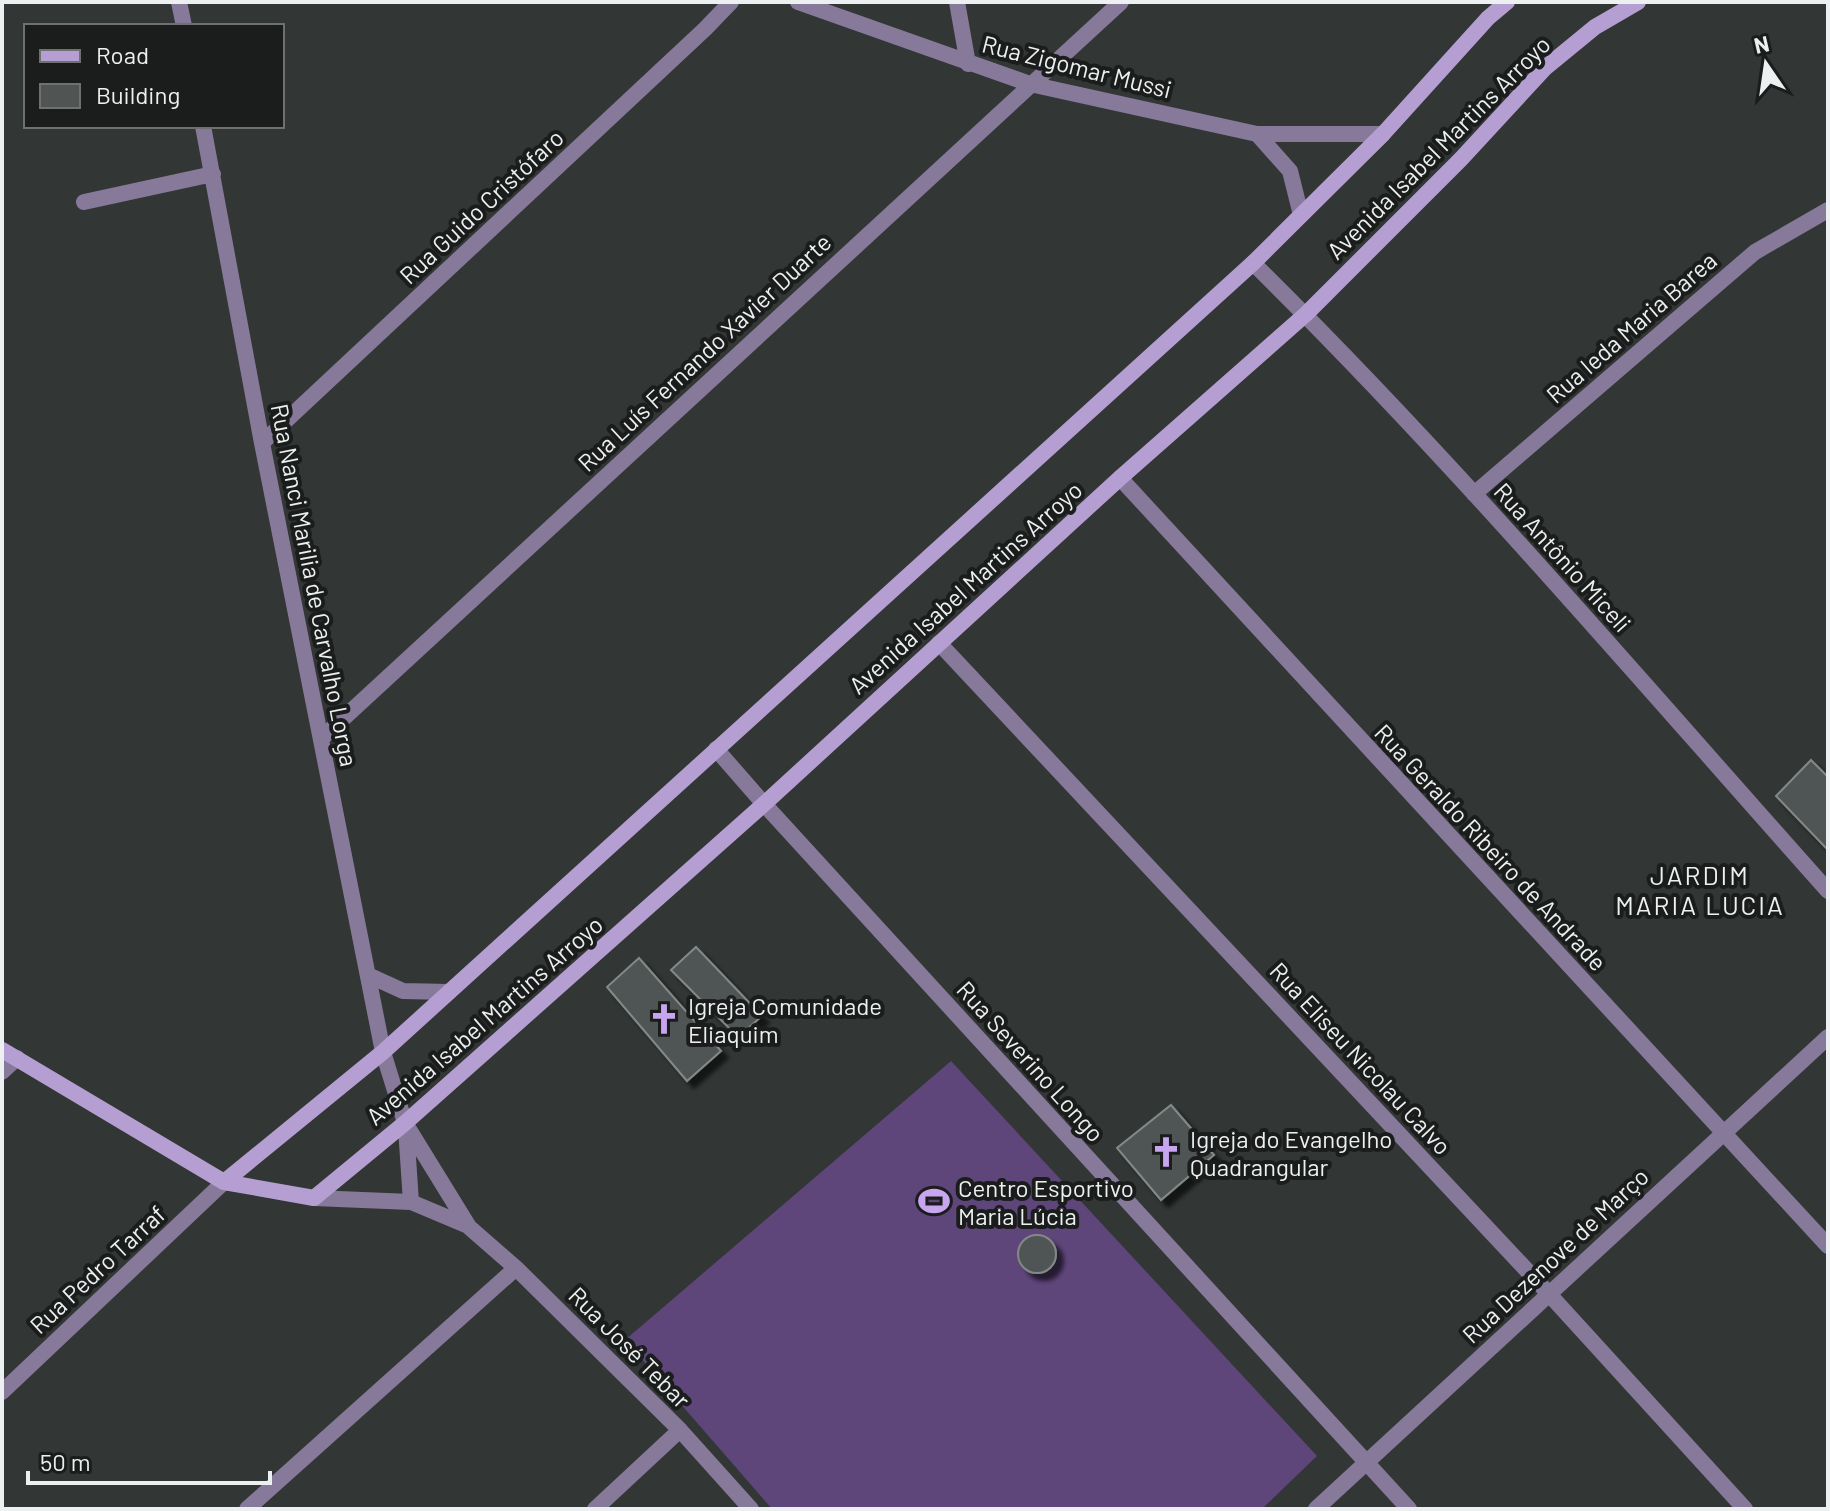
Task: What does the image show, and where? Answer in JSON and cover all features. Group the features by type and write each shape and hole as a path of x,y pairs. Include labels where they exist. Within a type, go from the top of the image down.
{"street":[{"path":"179,2 184,24"},
{"name":"Rua Guido Cristófaro","path":"262,443 731,2"},
{"name":"Rua Zigomar Mussi","path":"798,2 1030,84 1257,134 1383,134"},
{"path":"957,2 968,64"},
{"name":"Rua Luís Fernando Xavier Duarte","path":"322,738 1121,2"},
{"name":"Avenida Isabel Martins Arroyo","path":"224,1182 383,1052 1253,263 1383,134 1488,18 1507,2"},
{"name":"Avenida Isabel Martins Arroyo","path":"314,1198 405,1123 764,804 1120,478 1306,314 1461,159 1545,68 1595,27 1638,2"},
{"name":"Rua Nanci Marilia de Carvalho Lorga","path":"203,128 262,443 383,1052 405,1123"},
{"path":"1257,134 1290,171 1301,215"},
{"path":"84,202 213,174"},
{"name":"Rua Ieda Maria Barea","path":"1474,494 1755,252 1828,210"},
{"name":"Rua Antônio Miceli","path":"1253,263 1306,314 1474,494 1828,891"},
{"name":"Rua Geraldo Ribeiro de Andrade","path":"1120,478 1828,1246"},
{"name":"Rua Eliseu Nicolau Calvo","path":"939,643 1549,1294 1745,1509"},
{"name":"Rua Severino Longo","path":"716,749 1409,1509"},
{"path":"368,975 403,991 449,992"},
{"name":"Rua Dezenove de Março","path":"1316,1509 1828,1037"},
{"path":"2,1072 9,1054 224,1182 314,1198"},
{"path":"405,1123 411,1202"},
{"name":"Rua José Tebar","path":"405,1123 469,1227 516,1268 680,1430 751,1509"},
{"name":"Rua Pedro Tarraf","path":"2,1392 224,1182"},
{"name":"Rua José Tebar","path":"314,1198 411,1202 469,1227"},
{"path":"247,1509 516,1268"},
{"path":"595,1509 680,1430"}],"shaded area":[{"name":"Centro Esportivo Maria Lúcia","path":"951,1061 1317,1456 1262,1509 772,1509 625,1340"}],"building":[{"path":"1811,760 1828,777 1828,850 1776,796"},
{"path":"696,947 762,1016 738,1037 671,970"},
{"name":"Igreja Comunidade Eliaquim","path":"639,958 721,1051 687,1081 607,987"},
{"name":"Igreja do Evangelho Quadrangular","path":"1171,1105 1214,1155 1161,1200 1117,1148"},
{"path":"1037,1235 1050,1241 1056,1254 1050,1267 1037,1273 1024,1267 1018,1254 1024,1241"}],"place":[{"name":"Igreja Comunidade Eliaquim","path":"664,1019"},
{"name":"Igreja do Evangelho Quadrangular","path":"1166,1152"},
{"name":"Centro Esportivo Maria Lúcia","path":"934,1201"}],"district":[{"name":"JARDIM MARIA LUCIA","path":"1700,889"}]}
